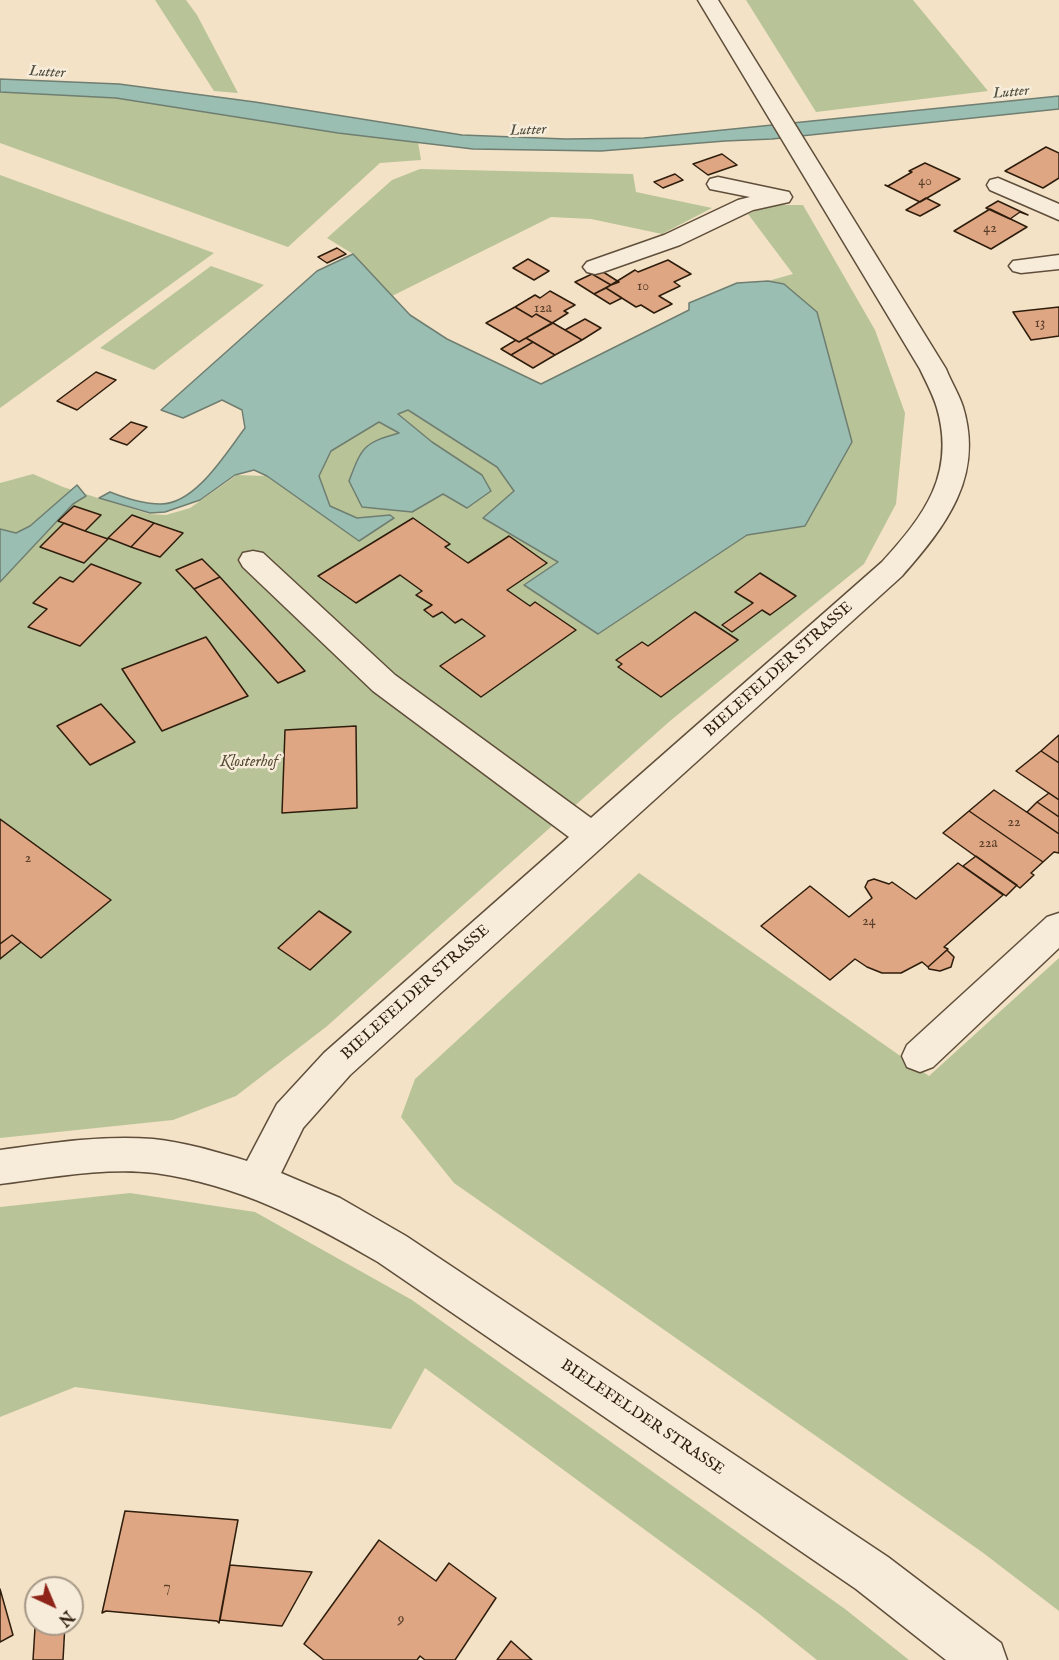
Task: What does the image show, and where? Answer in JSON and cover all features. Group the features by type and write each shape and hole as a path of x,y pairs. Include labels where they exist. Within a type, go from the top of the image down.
{"street":[{"name":"BIELEFELDER STRASSE","path":"708,0 933,369 951,410 957,446 954,473 947,499 926,533 892,569 338,1064 290,1116 257,1181 326,1211 392,1249 872,1573 984,1660"},
{"path":"718,184 781,197"},
{"path":"998,185 1059,213"},
{"path":"595,267 672,240 746,205 781,197 828,196"},
{"path":"1022,266 1059,262"},
{"path":"253,560 384,683 592,837"},
{"path":"920,1056 1059,927"},
{"path":"0,1167 86,1156 153,1156 214,1168 257,1181"}],"green space":[{"path":"155,0 186,0 197,15 238,93 214,91"},
{"path":"746,0 913,0 988,91 816,112"},
{"path":"0,92 116,98 338,133 418,142 421,160 380,163 288,247 0,143"},
{"path":"420,169 633,174 636,192 712,208 662,234 591,219 551,217 392,296 353,254 327,238 392,180"},
{"path":"0,175 214,253 0,408"},
{"name":"Klosterhof","path":"769,205 803,205 875,330 905,413 896,504 864,564 670,721 326,1027 236,1096 173,1120 0,1138 0,483 33,474 63,487 149,514 166,515 190,508 237,475 267,476 359,541 394,518 390,515 357,518 330,506 319,476 331,451 379,422 399,433 362,507 412,512 443,494 432,442 398,413 407,410 497,467 514,491 483,518 559,563 524,585 598,634 747,535 805,526 784,284 768,281 793,274 748,214"},
{"path":"211,266 264,285 154,370 100,348"},
{"path":"639,873 929,1076 1059,958 1059,1611 982,1552 454,1183 401,1117 415,1079"},
{"path":"130,1193 255,1212 412,1300 845,1609 909,1660 817,1660 758,1613 425,1368 391,1429 75,1387 0,1417 0,1207"}],"water":[{"path":"0,79 119,84 255,102 462,135 566,139 644,138 1059,96 1059,109 772,139 601,151 473,149 338,133 116,98 0,92"},
{"path":"353,254 410,315 447,339 541,384 689,310 689,303 737,283 768,281 784,284 817,312 852,442 805,526 747,535 598,634 524,585 558,562 483,518 514,491 497,467 408,410 398,414 432,442 482,475 491,491 467,508 443,494 412,512 362,507 349,481 357,461 365,448 371,444 399,433 379,422 331,451 319,476 330,506 357,518 390,515 394,518 359,541 267,476 254,470 235,475 200,500 165,512 150,513 99,498 110,492 135,500 160,504 173,502 197,487 219,463 245,428 242,410 222,400 183,418 161,410 317,271"},
{"path":"77,485 86,496 73,504 0,582 0,529 16,533 30,526"}],"building":[{"path":"1046,147 1059,153 1059,178 1043,188 1005,171"},
{"path":"722,154 737,165 708,175 693,164"},
{"path":"925,163 960,179 920,202 885,185 888,186"},
{"path":"675,174 683,180 663,188 654,182"},
{"path":"926,198 940,205 920,216 906,210"},
{"path":"998,201 1028,215 1020,212 1010,219 986,208"},
{"path":"990,209 1027,227 991,249 954,231"},
{"path":"337,248 346,254 327,263 318,257"},
{"path":"528,259 549,271 534,280 513,268"},
{"path":"668,260 691,274 674,282 680,286 659,296 672,304 654,313 641,305 636,307 606,288 635,270 638,272"},
{"path":"600,270 619,282 611,285 592,274"},
{"path":"592,274 611,285 594,294 575,282"},
{"path":"606,288 622,298 610,304 594,294"},
{"path":"550,291 575,305 564,311 568,313 552,323 536,314 532,317 515,307 535,295 540,298"},
{"path":"515,307 532,317 536,314 552,323 519,342 486,323"},
{"path":"1059,307 1059,336 1031,340 1013,312"},
{"path":"585,319 601,328 582,340 565,330"},
{"path":"553,323 582,340 555,355 526,338"},
{"path":"526,338 533,342 511,355 501,349 516,340 519,342"},
{"path":"533,342 555,355 533,368 511,355"},
{"path":"96,372 116,380 77,410 57,401"},
{"path":"131,422 147,427 127,445 110,439"},
{"path":"74,506 101,515 85,531 58,521"},
{"path":"132,515 154,523 131,547 108,538"},
{"path":"413,518 450,544 445,547 468,563 509,536 547,563 507,590 530,606 535,602 576,630 481,697 440,666 485,636 462,619 455,623 442,612 433,617 424,610 432,605 416,595 422,591 400,575 356,603 318,576"},
{"path":"64,523 108,539 84,563 40,547"},
{"path":"154,523 183,533 160,557 131,547"},
{"path":"202,559 220,577 194,589 176,570"},
{"path":"91,564 141,583 80,646 28,627 47,609 33,603 60,577 73,582"},
{"path":"760,573 796,596 770,615 762,610 732,632 722,625 753,603 735,592"},
{"path":"220,577 305,671 278,683 194,589"},
{"path":"695,612 738,640 661,697 618,667 622,664 616,660 642,642 648,646"},
{"path":"206,637 248,696 162,731 122,669"},
{"path":"101,704 135,742 90,765 57,726"},
{"path":"356,726 357,808 282,813 285,730"},
{"path":"1059,735 1059,763 1041,751"},
{"path":"1041,751 1059,763 1059,800 1016,771"},
{"path":"994,790 1059,834 1059,853 1054,852 1043,862 969,811"},
{"path":"1049,793 1059,800 1059,817 1037,802"},
{"path":"1037,802 1059,817 1059,834 1027,812"},
{"path":"969,811 1043,862 1031,873 1034,875 1020,888 943,833"},
{"path":"0,819 111,900 41,958 12,935 0,944"},
{"path":"976,856 1017,885 1006,896 963,866"},
{"path":"958,863 1003,895 944,947 948,949 928,967 922,962 901,973 882,973 855,959 830,980 761,926 810,886 849,917 872,898 865,887 868,881 874,879 889,884 892,882 916,899"},
{"path":"319,911 351,932 310,970 278,948"},
{"path":"12,935 21,942 0,959 0,944"},
{"path":"947,950 954,957 951,967 940,971 929,969 928,967"},
{"path":"125,1511 238,1520 219,1623 106,1611 102,1613"},
{"path":"379,1540 436,1581 449,1563 496,1598 455,1660 425,1660 420,1656 417,1660 324,1660 304,1644"},
{"path":"230,1565 312,1572 282,1626 220,1620"},
{"path":"0,1589 13,1635 0,1642"},
{"path":"34,1636 64,1636 63,1660 33,1660"},
{"path":"511,1641 532,1660 497,1660"}],"water label":[{"name":"Lutter","path":"47,73"},
{"name":"Lutter","path":"1011,93"},
{"name":"Lutter","path":"528,131"}]}
